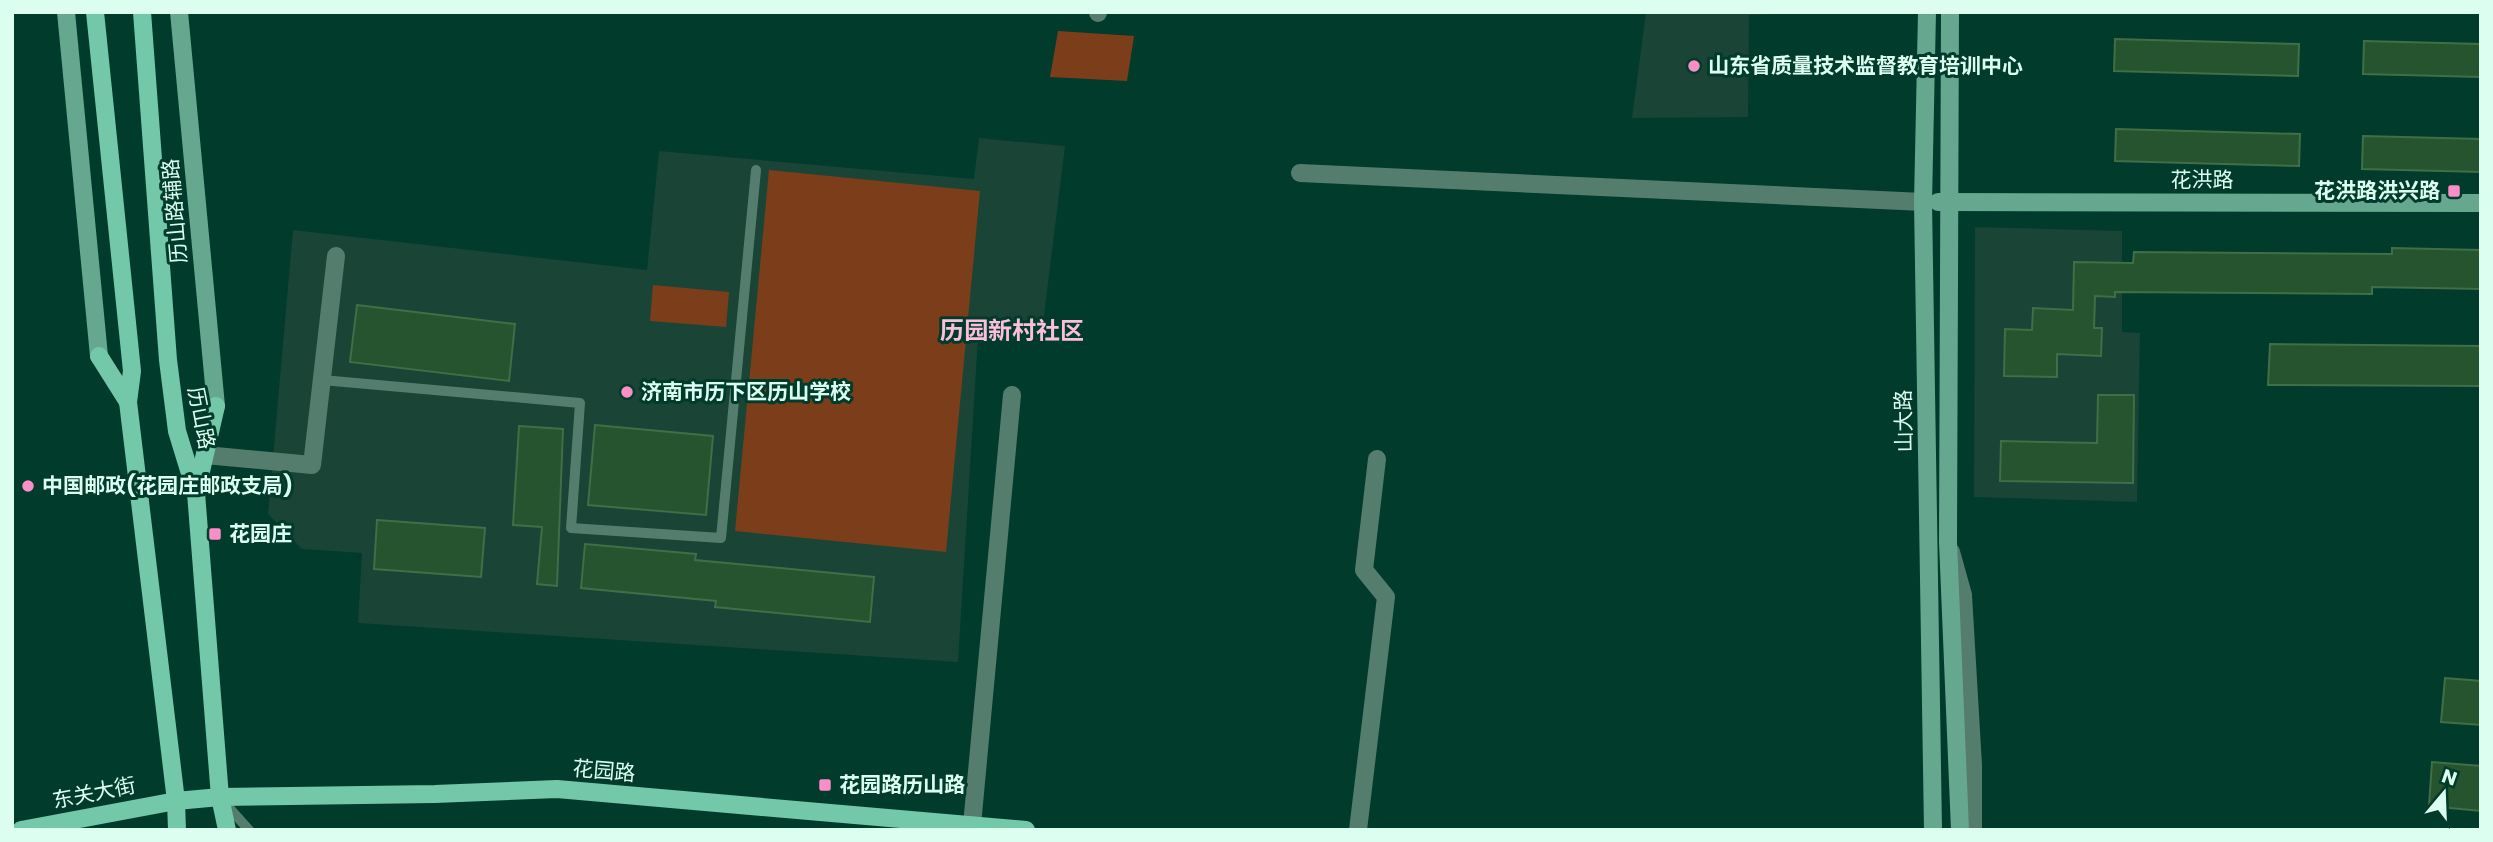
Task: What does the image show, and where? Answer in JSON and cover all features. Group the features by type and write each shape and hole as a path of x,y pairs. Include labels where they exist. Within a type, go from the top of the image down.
{"main road":[{"path":"65,12 99,356 128,402"},
{"path":"96,12 132,371 128,402 176,801 177,830"},
{"name":"历山路","path":"142,12 168,359 177,431 196,493 220,797 227,830"},
{"name":"历山路辅路","path":"179,12 216,406 205,455"},
{"name":"山大路","path":"1927,12 1923,202 1933,830"},
{"name":"山大路","path":"1950,12 1948,542 1960,830"},
{"name":"花洪路","path":"1923,202 2481,203"},
{"path":"196,493 205,455"},
{"name":"花园路","path":"176,801 220,797 421,795 558,789 1026,830"},
{"name":"东关大街","path":"21,830 176,801"}],"street":[{"path":"1300,173 1923,202"},
{"path":"205,455 312,465 336,256"},
{"path":"972,825 1012,396"},
{"path":"1358,830 1386,597 1364,570 1377,459"},
{"name":"山大路","path":"1948,542 1963,595 1973,765 1973,830"}],"lane":[{"path":"322,380 580,403 571,528 721,538 756,170"},
{"path":"220,797 250,830"}],"shaded area":[{"name":"山东省质量技术监督教育培训中心","path":"1646,12 1836,12 1749,15 1748,117 1632,118"},
{"path":"1058,31 1134,36 1127,81 1050,77"},
{"name":"济南市历下区历山学校","path":"979,138 1065,146 1041,340 978,338 958,662 358,623 362,553 302,549 268,514 293,230 647,270 659,151 974,179"},
{"path":"769,170 980,191 946,552 735,531"},
{"path":"1975,227 2122,231 2122,332 2140,333 2137,502 1974,497"},
{"path":"653,285 729,292 726,327 650,321"}],"building":[{"path":"2115,39 2299,44 2298,76 2114,71"},
{"path":"2364,41 2481,44 2481,77 2363,74"},
{"path":"2116,129 2300,134 2299,166 2115,161"},
{"path":"2363,136 2481,139 2481,172 2362,169"},
{"path":"2392,248 2481,250 2481,289 2372,287 2372,294 2115,292 2115,297 2095,296 2094,328 2102,328 2101,356 2057,354 2057,377 2004,376 2005,329 2032,330 2033,308 2073,310 2074,262 2133,263 2134,252 2392,254"},
{"path":"357,305 515,324 509,381 350,362"},
{"path":"2270,344 2481,346 2481,386 2268,385"},
{"path":"2098,395 2134,395 2133,483 2000,481 2001,441 2097,443"},
{"path":"595,425 713,436 706,515 588,505"},
{"path":"519,426 563,429 557,586 537,584 542,527 513,525"},
{"path":"377,520 485,528 481,577 374,569"},
{"path":"585,544 696,554 695,560 874,577 870,622 715,607 716,601 581,588"},
{"path":"2445,678 2481,681 2481,725 2441,722"},
{"path":"2432,762 2481,766 2481,811 2429,806"}],"place":[{"name":"山东省质量技术监督教育培训中心","path":"1694,66"},
{"name":"花洪路洪兴路","path":"2454,191"},
{"name":"济南市历下区历山学校","path":"627,392"},
{"name":"中国邮政(花园庄邮政支局)","path":"28,486"},
{"name":"花园庄","path":"215,534"},
{"name":"花园路历山路","path":"825,785"}],"district":[{"name":"历园新村社区","path":"1012,331"}]}
